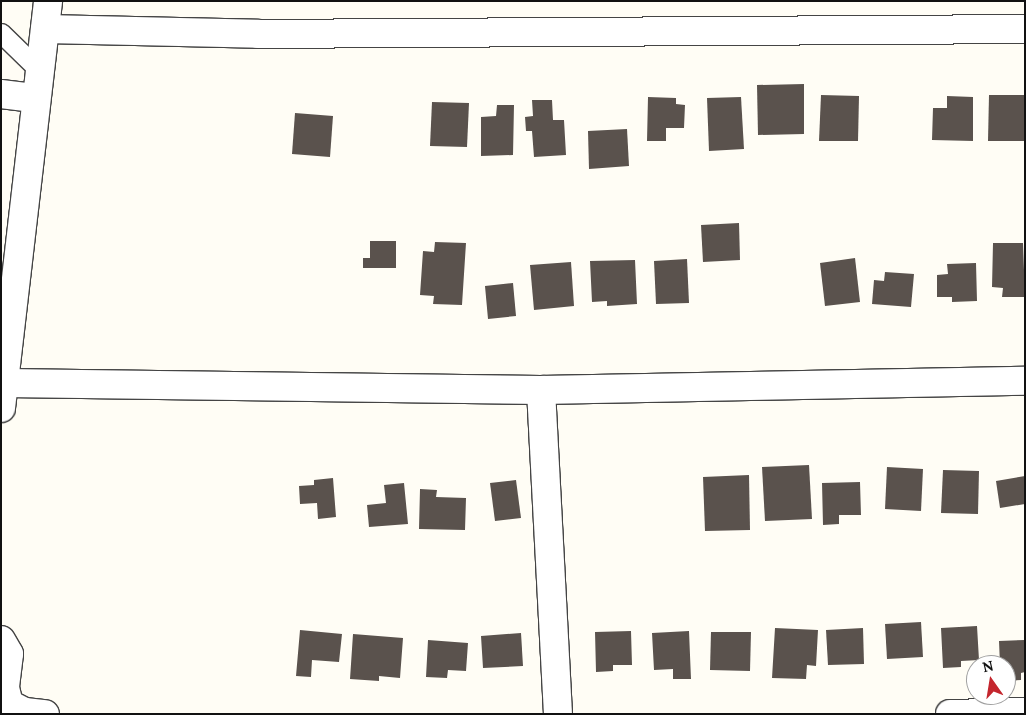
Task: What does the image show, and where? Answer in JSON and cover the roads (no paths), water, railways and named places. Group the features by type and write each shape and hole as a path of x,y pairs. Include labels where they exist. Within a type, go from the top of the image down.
{"street":[{"path":"48,1 3,396 541,390 1025,381"},
{"path":"45,28 258,34 1025,29"},
{"path":"1,94 36,98"},
{"path":"541,390 558,714"},
{"path":"1,640 8,654 5,688 9,704 25,712 45,714"},
{"path":"950,714 1025,712"}],"lane":[{"path":"1,33 39,70"}]}
